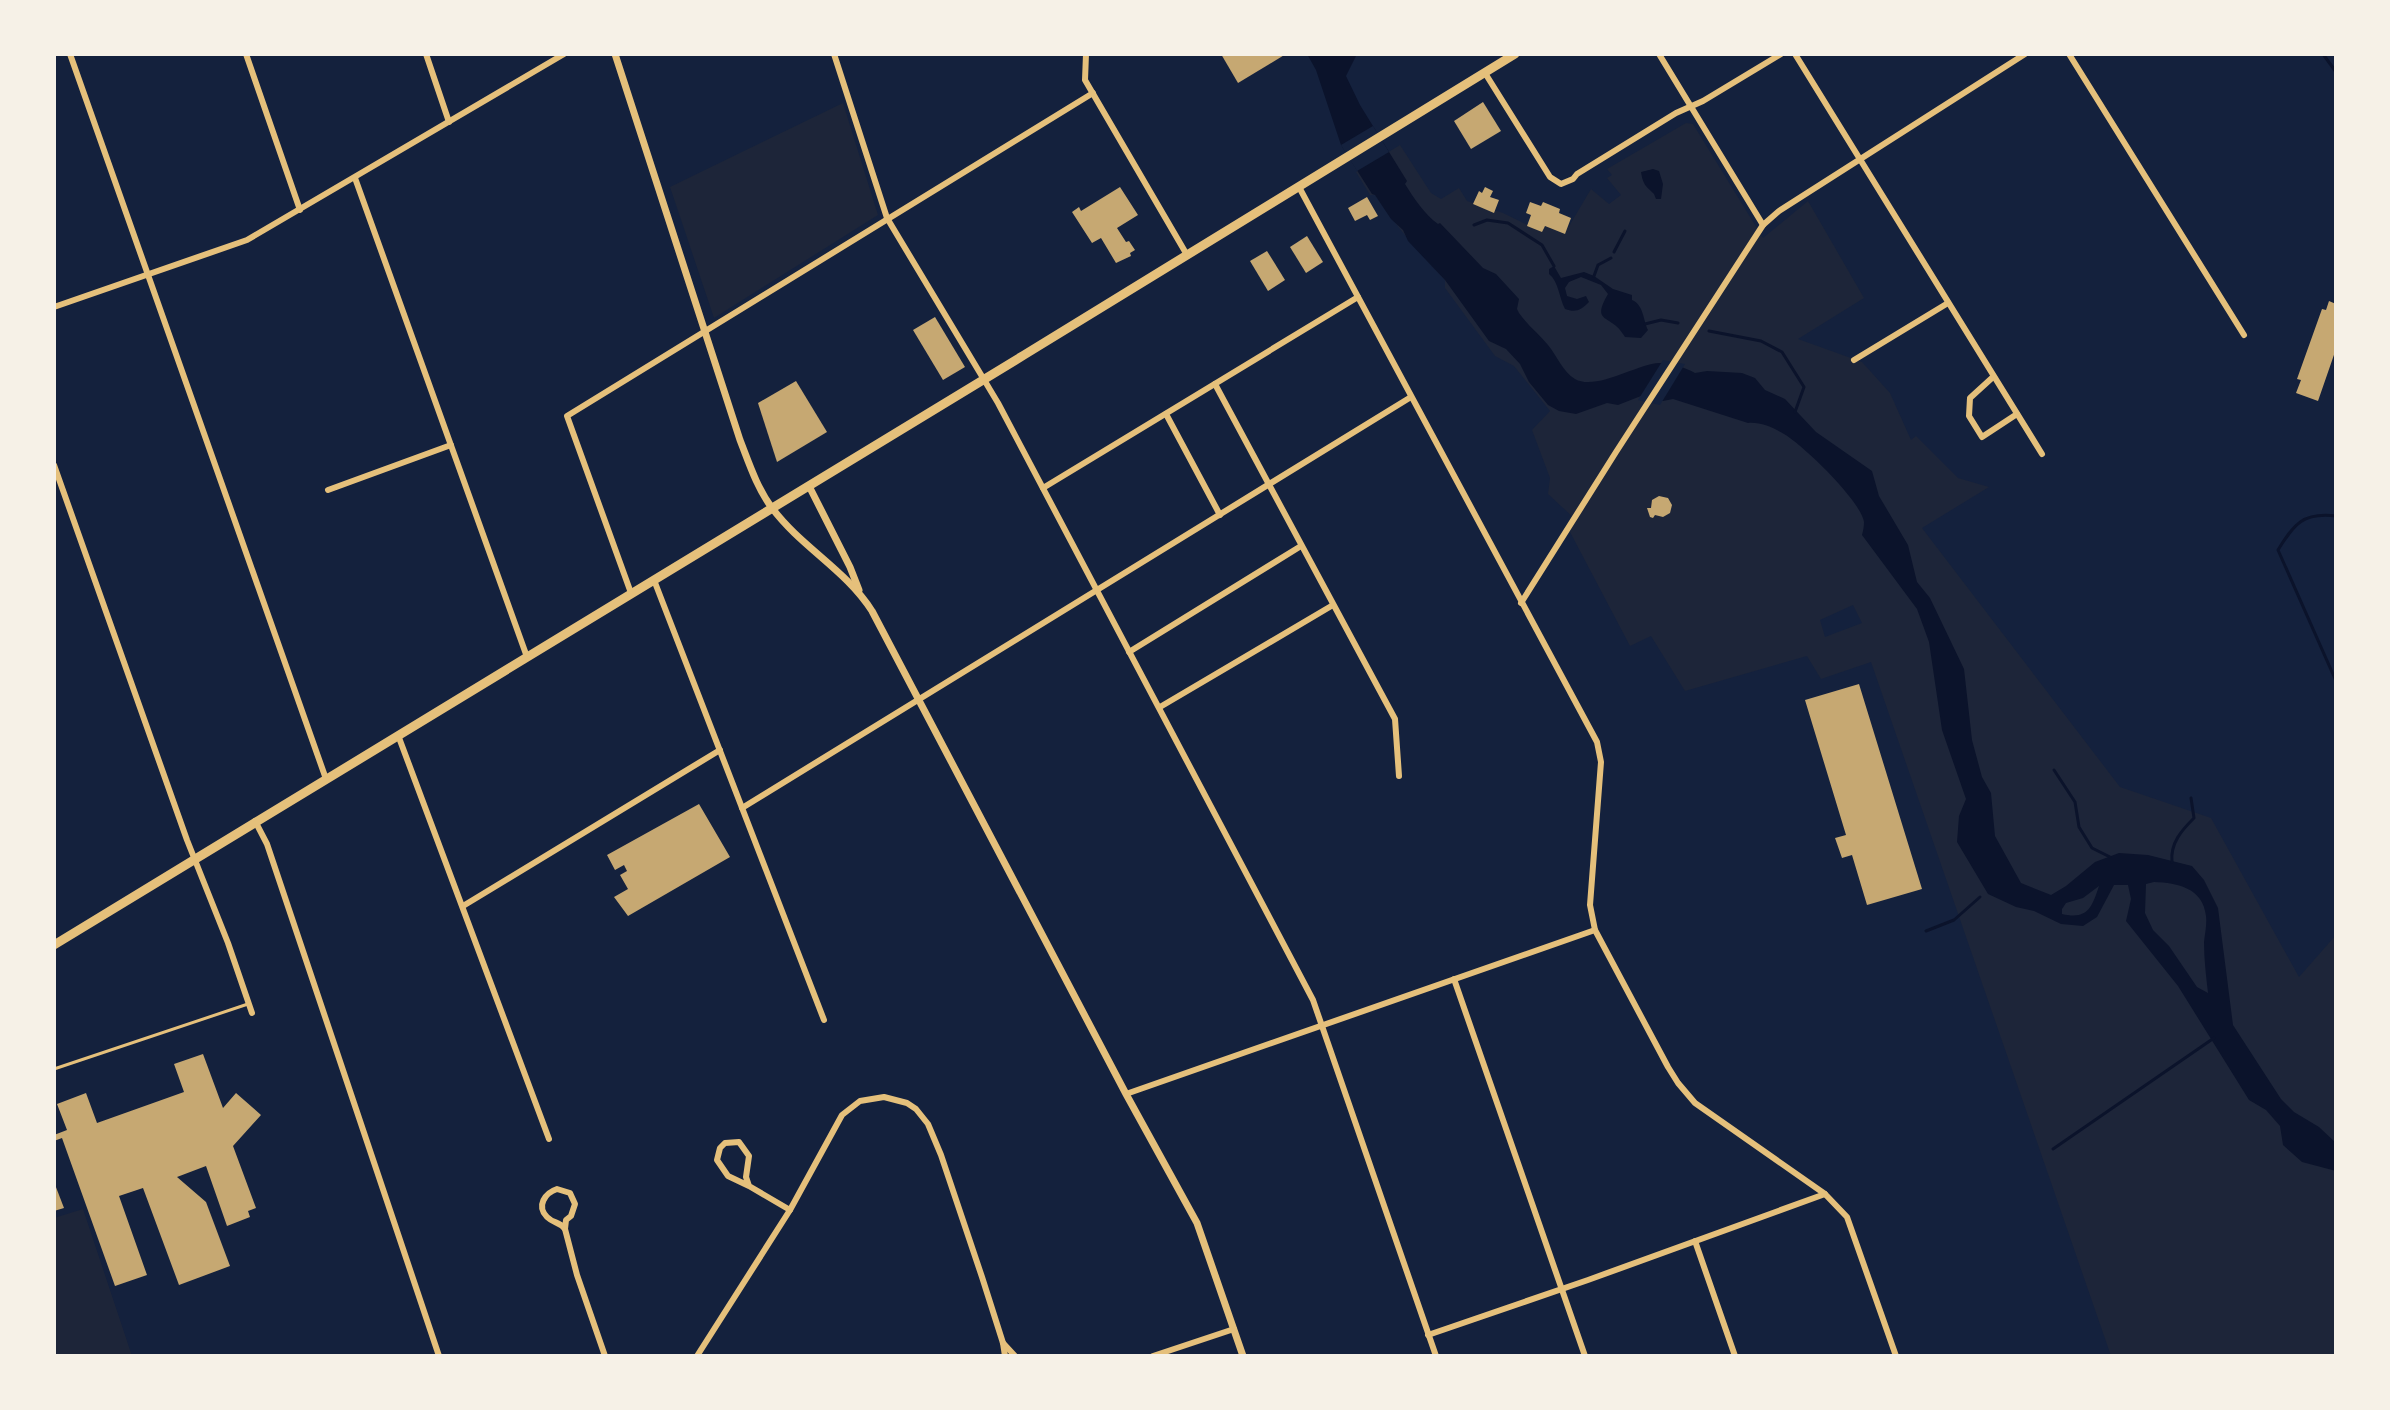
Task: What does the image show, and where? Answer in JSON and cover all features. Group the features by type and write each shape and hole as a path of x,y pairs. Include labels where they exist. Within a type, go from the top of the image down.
{"main road":[{"path":"54,945 1515,54"}],"street":[{"path":"70,54 326,779"},
{"path":"246,54 300,210"},
{"path":"426,54 449,122"},
{"path":"54,307 247,240 564,54"},
{"path":"615,54 742,445 763,493 787,525 860,592"},
{"path":"834,54 887,218 985,379 1313,1000 1436,1356"},
{"path":"1086,54 1085,80 1187,255"},
{"path":"1659,54 1763,225"},
{"path":"1485,73 1550,177 1561,184 1676,113 1781,54"},
{"path":"1795,54 2042,454"},
{"path":"1521,603 1763,225 1779,211 2025,54"},
{"path":"2069,54 2244,335"},
{"path":"631,593 567,416 1093,93"},
{"path":"355,178 527,657"},
{"path":"1299,187 1597,742 1601,762 1590,905 1595,930 1668,1067 1695,1103 1825,1194 1847,1217 1896,1356"},
{"path":"1043,488 1358,297"},
{"path":"1854,360 1948,303"},
{"path":"1993,377 1970,398 1969,416 1982,437 2017,414"},
{"path":"1215,384 1395,719 1399,776"},
{"path":"742,808 1411,397"},
{"path":"1166,414 1220,515"},
{"path":"328,490 451,445"},
{"path":"54,465 194,860 252,1013"},
{"path":"809,486 860,592 1197,1223 1243,1356"},
{"path":"1129,652 1301,546"},
{"path":"654,580 824,1020"},
{"path":"1160,707 1333,605"},
{"path":"398,735 549,1139"},
{"path":"463,906 720,750"},
{"path":"255,821 267,844 439,1356"},
{"path":"1126,1094 1595,930"},
{"path":"1454,979 1585,1356"},
{"path":"697,1356 790,1210 834,1128 849,1108 871,1098 884,1097 907,1103 922,1115 937,1144 1005,1356"},
{"path":"749,1186 746,1177 749,1156 739,1142 725,1143 717,1160 728,1176 790,1210"},
{"path":"565,1229 546,1216 543,1209 546,1194 557,1189 570,1193 574,1199 574,1211 566,1220 565,1229 605,1356"},
{"path":"1428,1335 1825,1194"},
{"path":"1695,1241 1735,1356"},
{"path":"1153,1356 1234,1329"},
{"path":"1003,1343 1015,1356"}],"lane":[{"path":"54,1069 248,1004"}],"shaded area":[{"path":"1307,54 1357,54 1346,76 1360,105 1407,181 1405,184 1428,216 1440,223 1483,268 1496,274 1519,299 1519,313 1575,379 1594,382 1659,363 1695,373 1742,373 1755,378 1765,390 1785,399 1816,432 1872,471 1879,496 1908,545 1917,582 1930,598 1964,669 1972,740 1982,777 1991,793 1995,836 2021,883 2051,895 2095,862 2119,853 2148,855 2192,866 2204,880 2218,908 2233,1025 2281,1099 2336,1143 2336,1171 2302,1162 2283,1145 2280,1126 2266,1110 2249,1100 2178,986 2126,921 2131,899 2128,885 2114,885 2097,917 2083,926 2061,924 1988,894 1957,842 1959,816 1966,799 1942,730 1929,642 1917,609 1862,535 1864,522 1860,513 1830,474 1793,440 1775,429 1673,399 1663,401 1641,396 1618,405 1607,403 1576,414 1548,405 1529,382 1520,364 1506,349 1489,341 1445,280 1408,241 1403,230 1372,194 1341,145 1316,70","holes":["2154,882 2188,889 2195,893 2204,907 2208,993 2197,987 2169,946 2153,930 2145,913 2146,884","2099,886 2088,910 2078,915 2062,914 2066,903 2083,898"]},
{"path":"843,103 878,215 714,318 670,187"},
{"path":"1686,123 1693,124 1763,238 1808,201 1864,298 1798,339 1862,362 1890,393 1911,440 1916,436 1958,478 1989,487 1922,528 2120,787 2211,818 2299,977 2336,935 2336,1356 2111,1356 1871,662 1821,679 1807,656 1685,691 1651,636 1630,646 1570,532 1576,520 1548,494 1550,478 1532,430 1550,411 1514,366 1495,356 1445,288 1445,280 1408,239 1375,195 1370,195 1356,172 1400,145 1431,193 1441,199 1459,188 1467,201 1503,213 1542,232 1545,226 1565,233 1591,189 1609,204 1621,195 1607,178 1612,175 1607,169","holes":["1853,605 1862,623 1825,637 1820,620"]},
{"path":"1659,171 1663,184 1661,199 1656,199 1642,176 1641,172"},
{"path":"1554,266 1561,278 1584,272 1613,289 1632,295 1648,330 1641,338 1625,337 1602,315 1608,294 1601,285 1581,277 1569,282 1565,288 1567,296 1577,299 1586,296 1589,302 1578,310 1565,309 1555,281 1549,274 1549,269"},
{"path":"83,1209 132,1356 54,1356 54,1218"}],"pier":[{"path":"1373,126 1389,152 1357,171 1341,145"},
{"path":"1663,360 1685,364 1660,405 1638,400"}],"building":[{"path":"1221,54 1286,54 1238,83"},
{"path":"1483,102 1501,131 1471,149 1454,121"},
{"path":"1120,187 1138,215 1117,228 1135,250 1130,253 1131,256 1116,263 1101,238 1092,243 1072,212 1079,207 1081,211"},
{"path":"1485,187 1493,191 1490,197 1499,200 1494,213 1473,204 1479,191 1482,193"},
{"path":"1367,197 1378,216 1370,220 1367,215 1355,221 1348,208"},
{"path":"1530,202 1541,206 1543,202 1571,218 1565,234 1545,226 1542,232 1527,226 1531,215 1526,213"},
{"path":"1307,236 1323,262 1306,273 1290,247"},
{"path":"1267,251 1285,280 1268,291 1250,261"},
{"path":"2329,301 2336,304 2336,349 2318,401 2296,393 2301,380 2297,379 2322,309 2326,310"},
{"path":"935,317 965,367 943,380 913,330"},
{"path":"796,381 827,432 777,462 758,403"},
{"path":"1659,496 1668,498 1672,505 1670,513 1663,517 1650,517 1647,508 1651,508 1652,500"},
{"path":"1859,684 1922,889 1867,905 1852,855 1842,858 1835,838 1846,835 1805,700"},
{"path":"699,804 730,857 628,916 614,897 628,889 620,875 627,871 624,865 615,870 607,855"},
{"path":"203,1054 223,1108 236,1093 261,1115 233,1146 256,1208 248,1211 250,1217 227,1226 206,1166 177,1177 206,1202 230,1266 179,1285 143,1188 119,1196 147,1275 115,1286 62,1138 54,1141 54,1135 67,1130 57,1104 86,1093 97,1123 184,1092 174,1064"},
{"path":"54,1182 64,1208 54,1211"}],"waterway":[{"path":"2323,54 2336,72"},
{"path":"1474,225 1487,220 1508,223 1542,245 1554,266"},
{"path":"1614,252 1625,231"},
{"path":"1594,276 1598,265 1611,258"},
{"path":"1645,324 1661,320 1678,323"},
{"path":"1709,331 1761,341 1782,352 1804,387 1795,412"},
{"path":"2336,516 2307,518 2289,533 2278,550 2336,681"},
{"path":"2054,770 2075,802 2079,827 2092,848 2110,857"},
{"path":"2172,862 2175,843 2194,818 2191,798"},
{"path":"1926,931 1954,920 1980,897"},
{"path":"2053,1149 2214,1038"}]}
